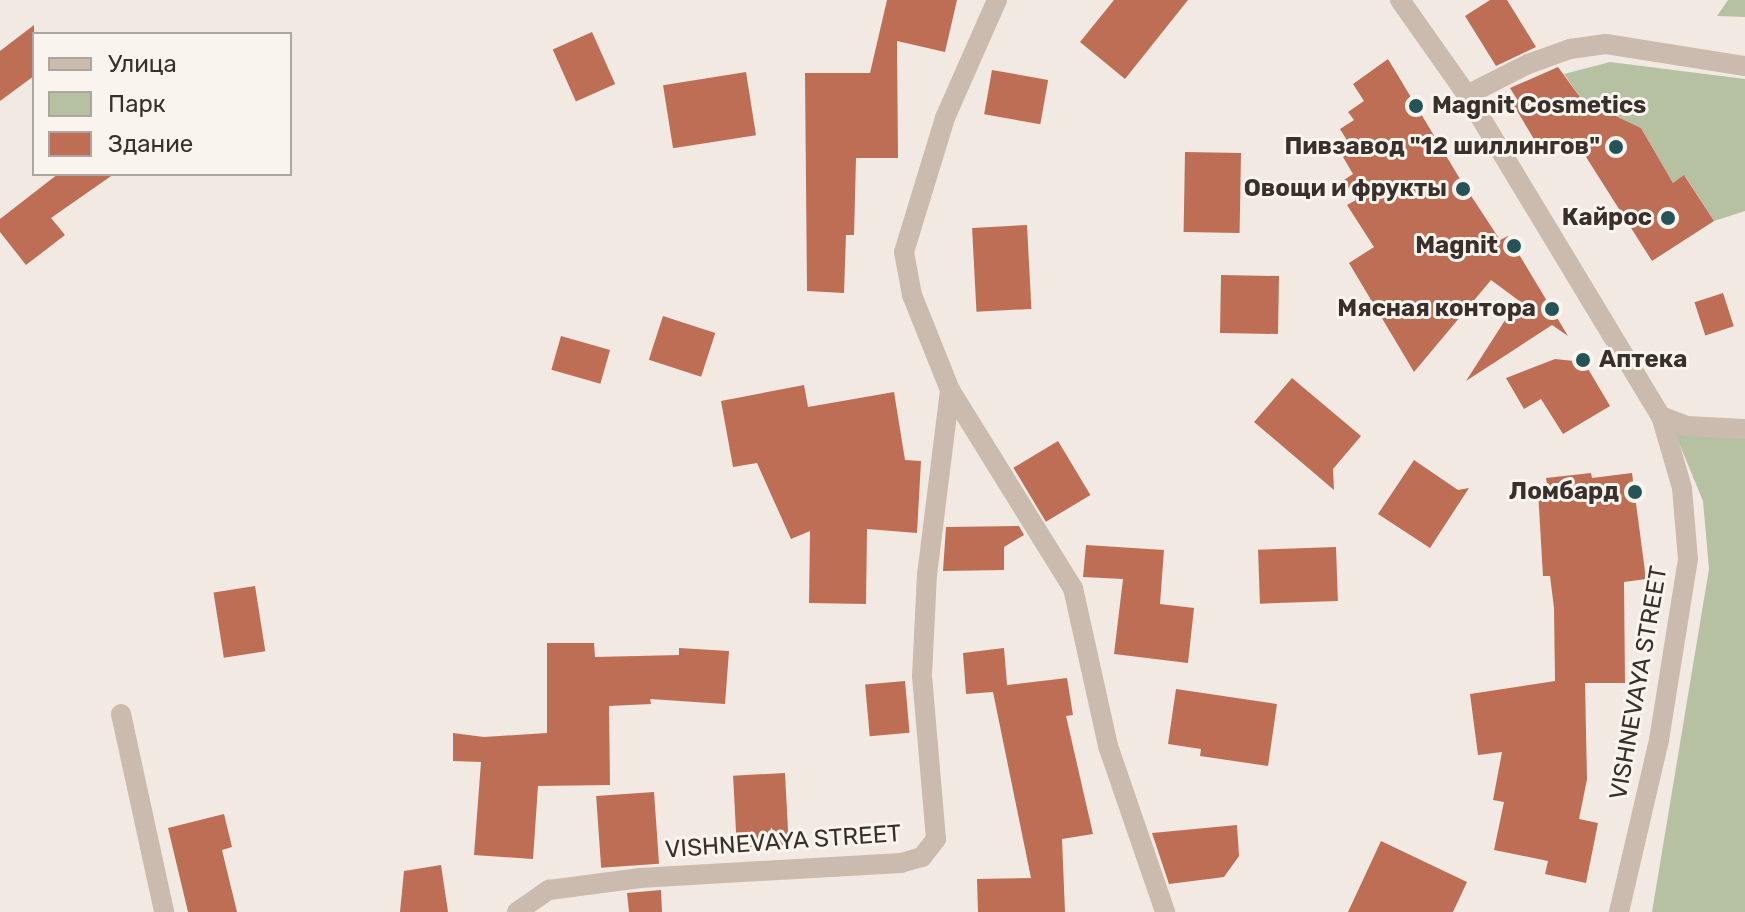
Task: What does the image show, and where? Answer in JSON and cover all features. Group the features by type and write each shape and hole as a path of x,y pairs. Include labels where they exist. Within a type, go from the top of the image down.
{"street":[{"path":"997,0 945,118 904,252 912,295 950,390 1073,588 1108,746 1165,912"},
{"name":"VISHNEVAYA STREET","path":"1400,0 1467,95 1661,416 1682,488 1688,559 1659,740 1619,912"},
{"path":"1467,95 1528,64 1606,44 1745,66"},
{"name":"VISHNEVAYA STREET","path":"517,912 549,890 640,878 901,863 922,857 936,839 922,676 927,575 950,390"},
{"path":"1661,416 1687,426 1745,429"},
{"path":"121,714 164,912"}],"green space":[{"path":"1728,0 1745,0 1745,17 1717,16"},
{"path":"1610,62 1745,79 1745,211 1714,221 1685,176 1673,183 1641,128 1582,100 1564,74"},
{"path":"1674,431 1745,437 1745,912 1652,912 1709,569 1703,501"}],"building":[{"path":"887,0 957,0 945,52 897,41 898,158 856,158 854,235 846,235 844,293 807,291 805,73 870,73"},
{"path":"1114,0 1188,0 1125,79 1080,42"},
{"path":"1490,0 1507,0 1536,47 1496,66 1465,16"},
{"path":"34,25 32,77 0,101 0,51"},
{"path":"592,32 615,84 576,102 553,49"},
{"path":"1388,59 1460,179 1500,240 1508,236 1568,336 1552,325 1466,381 1518,300 1491,280 1414,372 1349,263 1374,247 1347,205 1356,200 1344,180 1353,174 1343,157 1353,150 1340,129 1354,120 1348,112 1364,101 1353,84"},
{"name":"Пивзавод \"12 шиллингов\"","path":"1558,67 1582,100 1641,128 1673,183 1684,175 1714,221 1652,261 1574,138 1544,156 1513,104 1518,101 1510,88"},
{"path":"992,70 1048,80 1040,124 984,114"},
{"path":"746,72 756,135 673,148 663,85"},
{"path":"1185,152 1241,153 1240,233 1184,232"},
{"path":"55,176 111,176 51,218 65,235 26,265 0,232 0,219"},
{"path":"1027,225 1031,309 976,312 972,228"},
{"path":"1221,275 1279,276 1278,334 1220,333"},
{"path":"1723,293 1734,326 1705,336 1694,302"},
{"path":"663,316 715,333 701,377 649,360"},
{"path":"561,336 610,350 600,384 551,370"},
{"path":"1555,359 1584,362 1610,406 1563,434 1541,399 1524,409 1506,378"},
{"path":"1292,378 1361,436 1333,469 1334,490 1254,422"},
{"path":"804,385 808,407 894,392 905,460 921,461 917,533 867,529 866,604 809,603 810,531 791,539 757,463 733,467 721,401"},
{"path":"1058,441 1090,495 1046,522 1013,468"},
{"path":"1414,460 1458,490 1469,488 1430,548 1378,514"},
{"path":"1591,473 1592,478 1632,473 1646,579 1624,582 1625,683 1585,683 1587,779 1579,819 1598,823 1586,883 1545,874 1548,861 1494,850 1504,802 1493,800 1502,752 1478,755 1470,694 1555,681 1554,608 1550,576 1543,576 1538,491 1548,490 1546,478"},
{"path":"1019,526 1024,535 1004,547 1004,570 943,571 946,527"},
{"path":"1086,545 1164,550 1160,604 1194,608 1188,663 1114,654 1123,579 1083,577"},
{"path":"1336,547 1338,601 1260,604 1258,550"},
{"path":"255,586 265,651 224,658 214,593"},
{"path":"547,643 594,643 595,657 679,655 679,648 729,651 725,704 650,699 651,704 609,706 610,785 538,786 533,859 474,855 481,762 453,761 453,733 484,737 547,733"},
{"path":"1004,648 1007,685 1067,678 1073,715 1066,716 1093,834 1062,839 1065,912 978,912 977,879 1031,878 993,692 966,694 963,653"},
{"path":"905,681 910,733 870,736 865,684"},
{"path":"1176,689 1277,704 1268,766 1200,756 1201,749 1168,744"},
{"path":"785,773 789,845 737,848 733,776"},
{"path":"654,792 659,864 601,868 596,796"},
{"path":"224,814 232,847 222,850 237,912 188,912 168,828"},
{"path":"1237,825 1239,856 1224,877 1169,884 1152,833"},
{"path":"1381,841 1467,882 1453,912 1348,912"},
{"path":"441,865 448,912 400,912 404,871"},
{"path":"661,890 662,912 629,912 627,893"}],"place":[{"name":"Magnit Cosmetics","path":"1416,106"},
{"name":"Пивзавод \"12 шиллингов\"","path":"1616,147"},
{"name":"Овощи и фрукты","path":"1463,189"},
{"name":"Кайрос","path":"1668,218"},
{"name":"Magnit","path":"1514,246"},
{"name":"Мясная контора","path":"1552,309"},
{"name":"Аптека","path":"1583,360"},
{"name":"Ломбард","path":"1635,492"}]}
